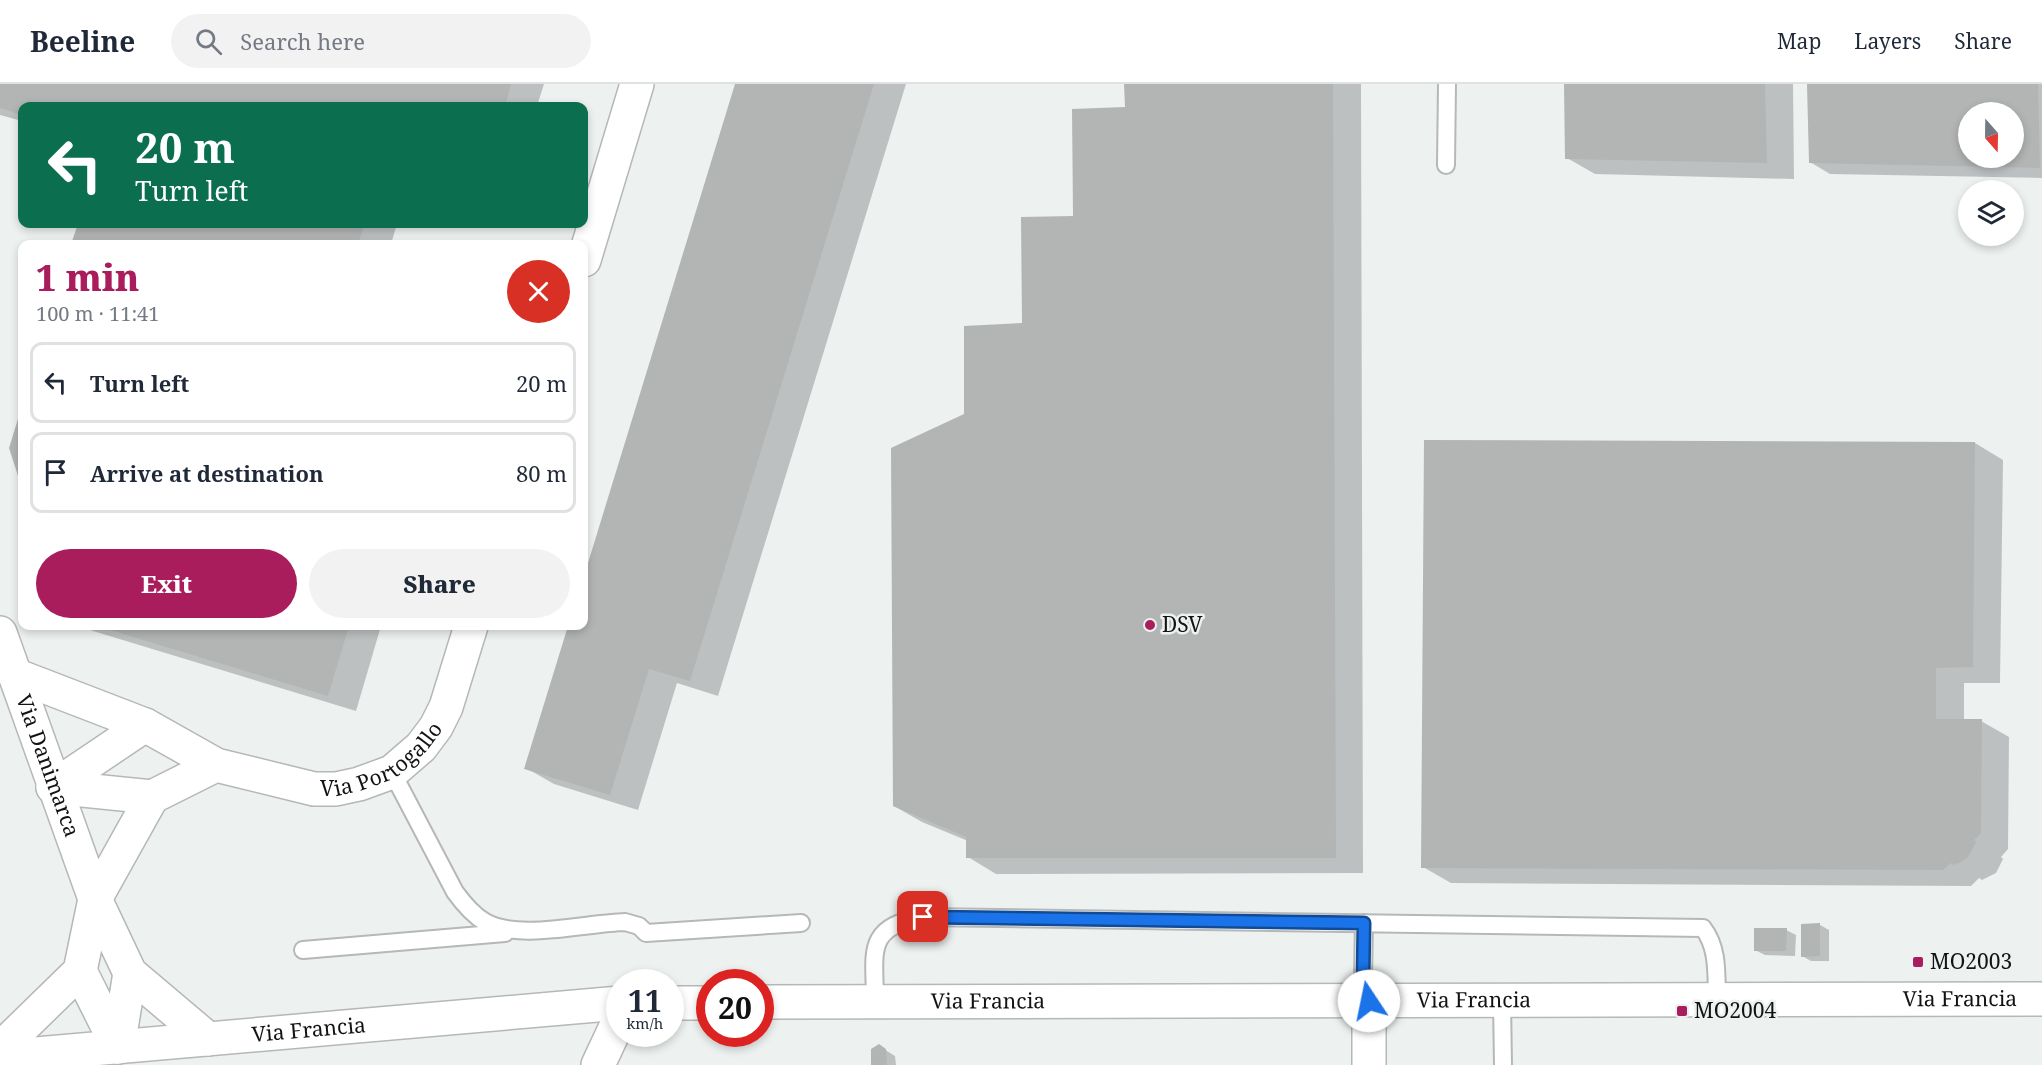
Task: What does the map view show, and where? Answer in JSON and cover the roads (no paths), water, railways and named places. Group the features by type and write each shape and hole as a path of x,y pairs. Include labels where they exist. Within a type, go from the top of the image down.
{"street":[{"path":"588,247 637,84"},
{"name":"Via Portogallo","path":"15,675 145,725 216,765 314,789 336,789 359,784 392,772 421,747 436,727 446,707 470,630"},
{"name":"Via Danimarca","path":"0,633 53,787 95,899 130,973 208,1039"},
{"path":"53,787 145,725"},
{"path":"53,787 152,797 216,765"},
{"path":"0,1049 80,971 95,899 152,797"},
{"path":"80,971 118,1047"},
{"path":"118,1047 130,973"},
{"name":"Via Francia","path":"774,1002 2042,999"},
{"path":"1369,1001 1369,1065"},
{"name":"Via Francia","path":"0,1057 606,1005"},
{"path":"598,1065 606,1047"}],"lane":[{"path":"1446,165 1447,84"},
{"path":"392,772 455,892 467,907 485,922 518,932"},
{"path":"875,1002 875,946 880,935 890,926 923,917 1703,928 1711,938 1715,952 1717,1000"},
{"path":"303,950 609,922 625,922 639,926 646,933 801,923"},
{"path":"1364,923 1363,979 1369,1001"},
{"path":"1502,1001 1503,1065"}],"place":[{"name":"DSV","path":"1150,625"},
{"name":"MO2003","path":"1918,962"},
{"name":"MO2004","path":"1682,1011"}]}
